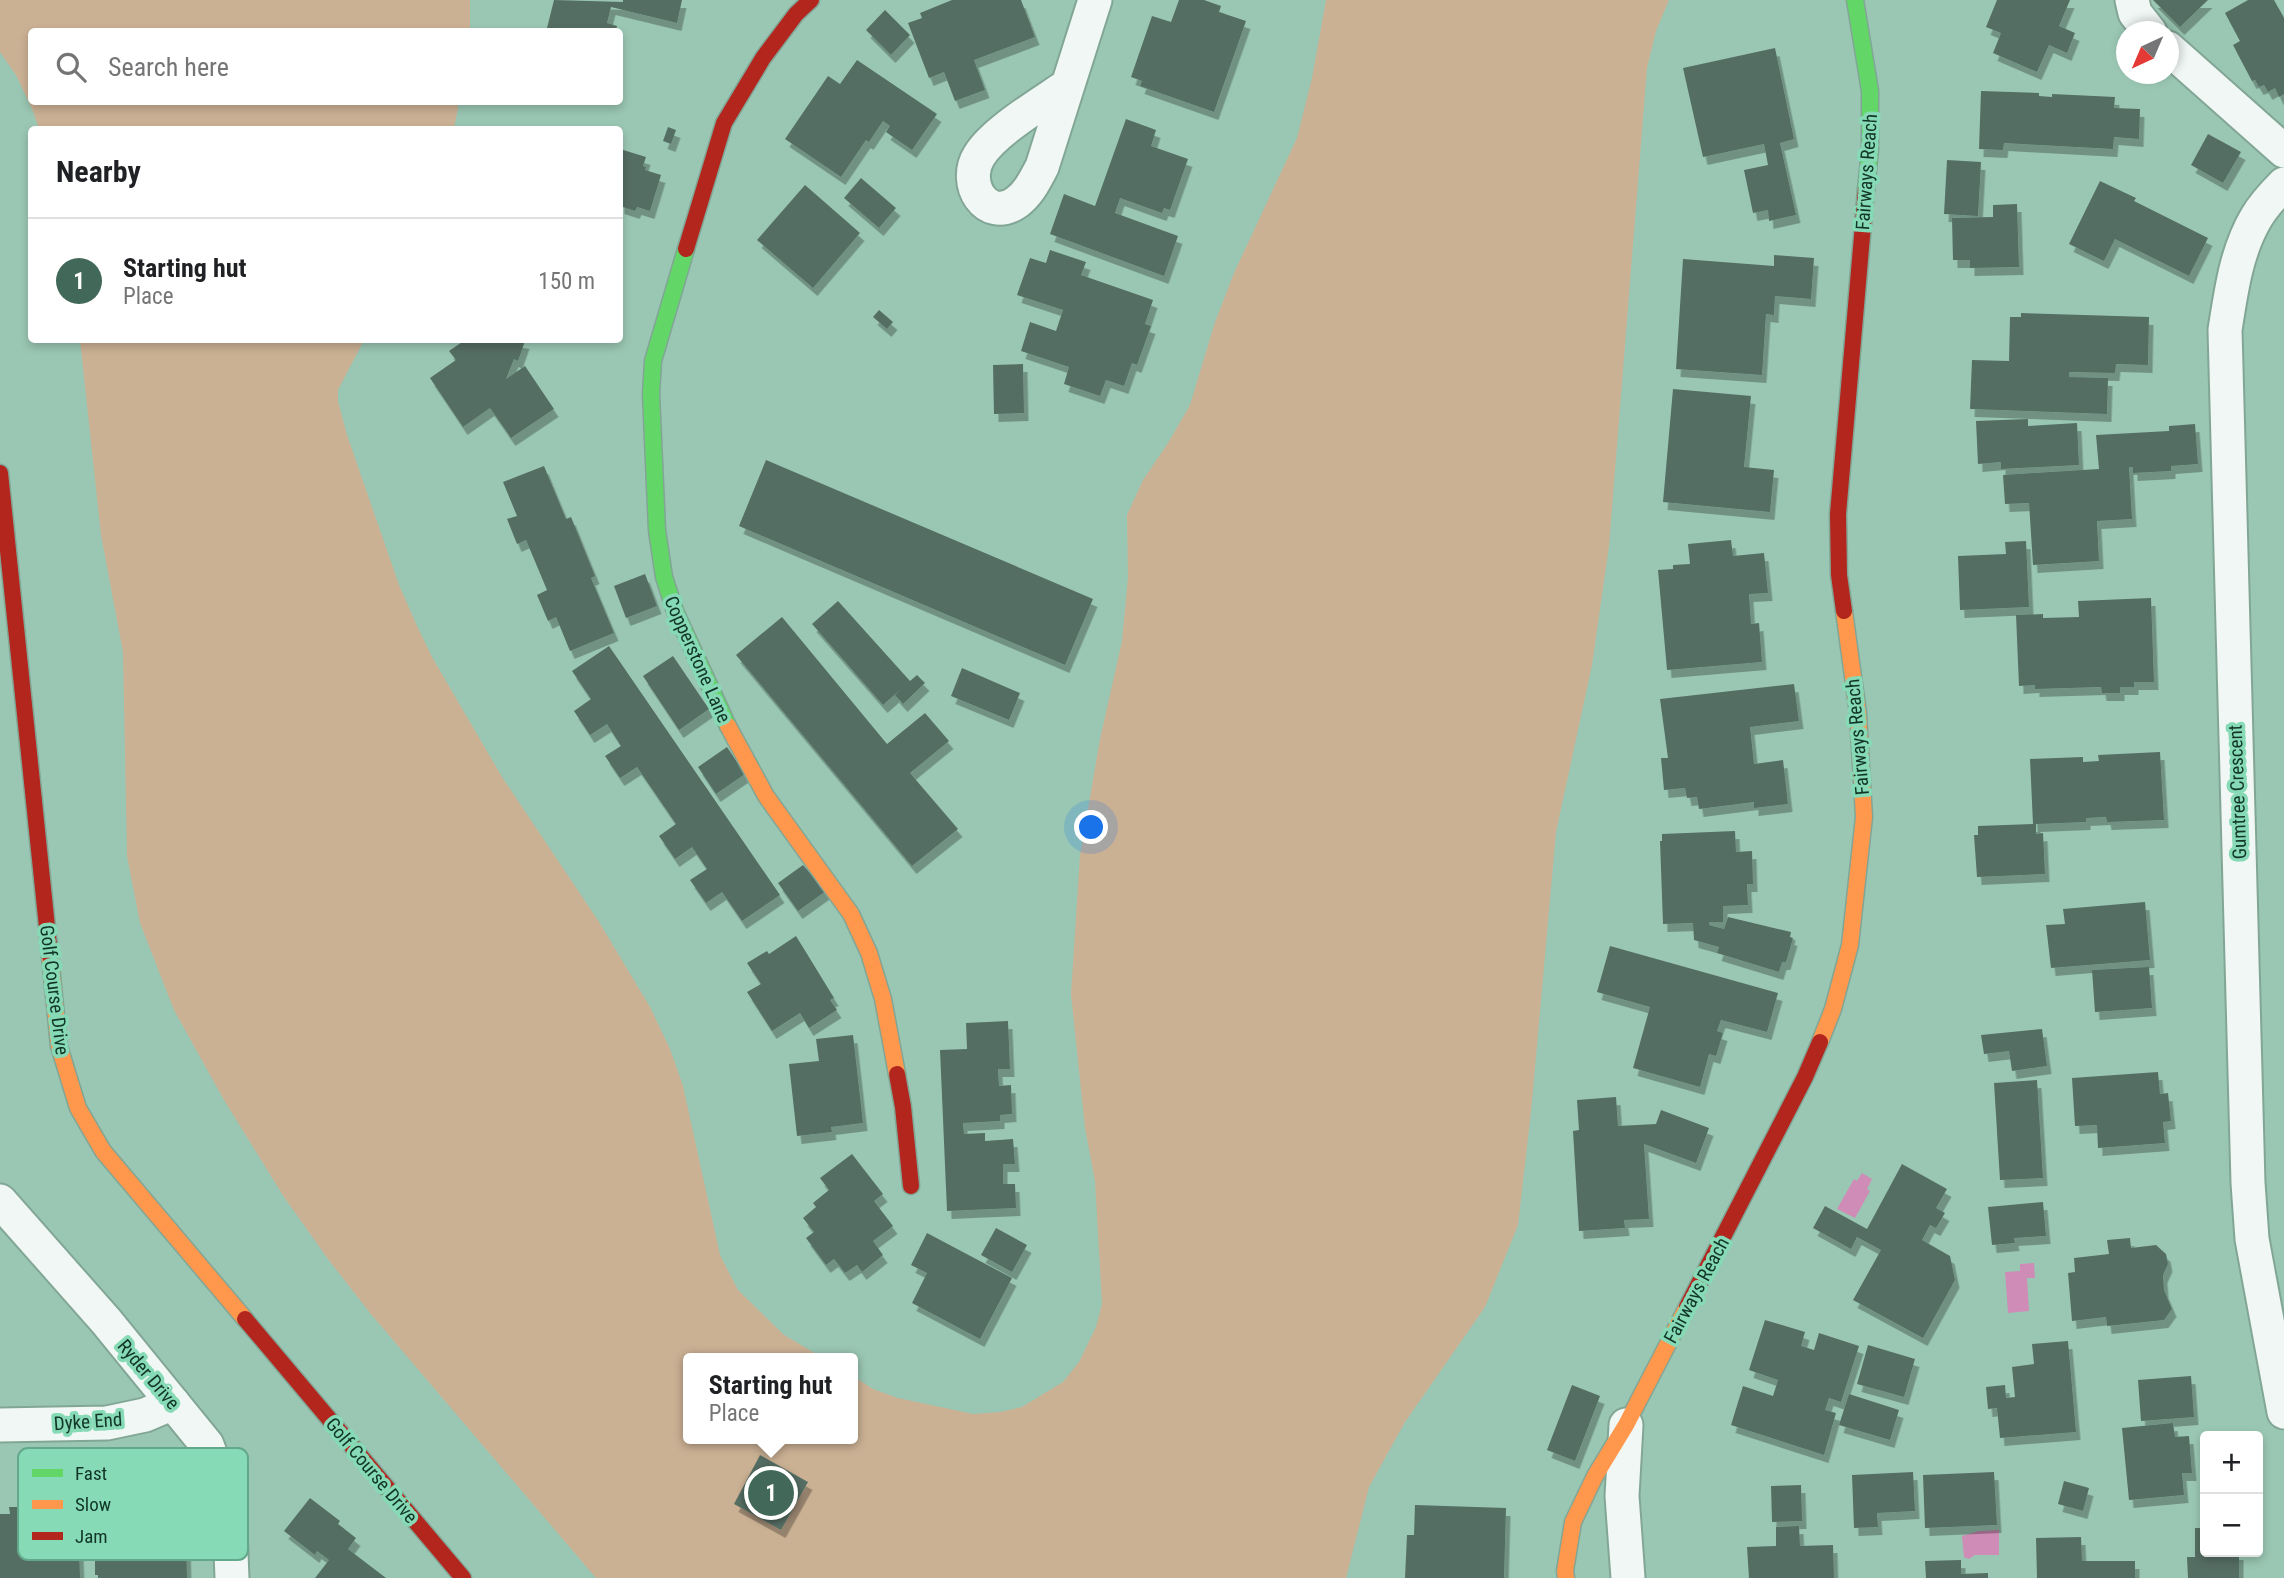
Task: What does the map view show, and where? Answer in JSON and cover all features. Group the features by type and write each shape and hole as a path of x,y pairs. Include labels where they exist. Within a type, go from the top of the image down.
{"street":[{"name":"Copperstone Lane","path":"811,0 796,14 762,58 724,123 653,361 651,394 657,530 664,577 675,611 736,744 766,796 851,915 869,953 883,999 903,1107 911,1186"},
{"path":"1068,85 1095,0"},
{"name":"Fairways Reach","path":"1566,1578 1573,1522 1595,1476 1626,1425 1805,1077 1833,1009 1850,945 1864,817 1858,713 1839,575 1838,514 1870,150 1870,91 1854,0"},
{"path":"2132,0 2142,21"},
{"path":"2179,58 2284,151"},
{"name":"Gumtree Crescent","path":"2284,184 2256,217 2243,247 2233,279 2225,330 2248,1183 2252,1239 2284,1412"},
{"name":"Golf Course Drive","path":"0,473 59,1046 78,1108 103,1151 463,1578"},
{"name":"Ryder Drive","path":"0,1201 173,1403 208,1448"},
{"name":"Dyke End","path":"0,1424 107,1423 145,1415 173,1403"},
{"name":"Fairways Reach","path":"1626,1425 1622,1496 1628,1578"},
{"name":"Ryder Drive","path":"231,1560 232,1578"}],"shaded area":[{"path":"0,0 470,0 470,28 28,28 28,100 16,75 0,52"},
{"path":"1326,0 1669,0 1656,31 1647,68 1609,546 1592,665 1556,832 1518,1225 1485,1307 1405,1422 1369,1487 1346,1578 596,1578 370,1313 328,1259 284,1197 224,1100 174,1010 140,923 127,856 123,652 101,535 80,343 362,343 338,390 338,401 347,435 399,585 417,626 432,657 502,777 599,922 650,1007 670,1049 683,1086 720,1255 738,1290 784,1335 815,1353 683,1353 683,1444 858,1444 858,1379 873,1389 898,1398 973,1414 1000,1412 1022,1407 1063,1382 1079,1362 1096,1327 1102,1304 1095,1181 1085,1128 1071,994 1080,855 1100,739 1122,641 1128,577 1127,515 1143,480 1190,405 1215,322 1234,273 1297,138 1312,78"},
{"path":"30,105 458,105 455,126 38,126"},
{"path":"1862,1173 1872,1179 1867,1189 1870,1191 1855,1218 1837,1209 1854,1179 1857,1181"},
{"path":"2034,1263 2035,1278 2027,1278 2029,1311 2008,1313 2005,1272 2020,1271 2020,1264"},
{"path":"1999,1530 1999,1555 1975,1555 1969,1559 1964,1557 1962,1536 1979,1531"}],"building":[{"path":"554,0 682,0 677,23 611,7 607,23 617,28 547,28"},
{"path":"952,0 1021,0 1035,37 974,60 985,90 955,101 944,72 929,78 908,23 922,18 920,13"},
{"path":"1179,0 1204,0 1221,6 1219,12 1246,21 1214,112 1140,86 1142,81 1131,77 1152,16 1171,22"},
{"path":"1997,0 2070,0 2059,26 2075,33 2067,53 2049,45 2037,72 1993,53 2001,33 1986,27"},
{"path":"2153,0 2208,0 2180,27 2179,21 2174,21"},
{"path":"2248,0 2274,0 2284,18 2284,94 2279,97 2275,88 2268,92 2264,85 2259,87 2255,80 2252,81 2233,45 2240,41 2225,13"},
{"path":"885,10 910,35 891,55 866,30"},
{"path":"1775,48 1794,139 1780,143 1796,215 1769,221 1768,210 1753,213 1744,170 1768,165 1764,144 1703,157 1683,68"},
{"path":"857,60 937,114 912,150 886,132 890,126 883,121 869,142 866,140 841,177 785,139 828,76 840,84"},
{"path":"1981,91 2039,93 2039,96 2052,97 2052,94 2115,97 2114,108 2140,109 2139,139 2114,137 2113,149 2004,143 2003,150 1979,149"},
{"path":"1126,119 1156,130 1151,146 1188,159 1170,210 1164,208 1162,213 1120,198 1115,213 1178,236 1164,276 1050,234 1064,194 1095,206"},
{"path":"668,127 676,130 671,144 663,141"},
{"path":"2208,134 2241,152 2223,183 2191,165"},
{"path":"623,150 646,157 643,166 646,167 645,170 661,175 650,211 637,207 635,211 623,207"},
{"path":"1947,160 1981,162 1978,216 1944,214"},
{"path":"861,178 896,208 879,228 844,198"},
{"path":"2100,181 2208,238 2189,276 2115,239 2104,261 2069,244"},
{"path":"805,185 860,233 813,288 757,240"},
{"path":"2017,204 2019,267 1970,268 1970,260 1953,260 1952,218 1993,217 1993,205"},
{"path":"1050,250 1086,262 1081,275 1153,300 1145,324 1151,326 1137,365 1132,363 1124,386 1106,380 1100,396 1064,384 1069,367 1021,351 1030,322 1056,331 1063,310 1017,295 1030,258 1046,263"},
{"path":"1774,255 1814,258 1811,299 1775,296 1774,315 1766,314 1762,375 1676,369 1683,259 1774,266"},
{"path":"879,310 893,322 887,329 873,317"},
{"path":"2021,313 2149,317 2148,365 2116,364 2115,373 2069,372 2069,377 2108,378 2107,414 1970,409 1972,360 2009,361 2010,317 2021,317"},
{"path":"461,343 524,343 518,361 514,359 506,379 525,366 554,409 511,438 490,408 463,427 430,378 456,360 449,351"},
{"path":"1023,364 1024,413 994,414 993,365"},
{"path":"1673,389 1751,396 1744,467 1774,470 1770,512 1663,502"},
{"path":"2028,419 2028,426 2077,423 2079,465 2001,469 2001,462 1978,464 1976,421"},
{"path":"2195,424 2198,464 2171,466 2171,471 2133,473 2133,467 2129,467 2132,519 2097,521 2099,561 2033,565 2029,503 2005,504 2003,475 2099,469 2096,435 2169,431 2169,426"},
{"path":"766,460 1093,599 1065,665 739,526"},
{"path":"544,466 566,519 571,517 595,576 591,578 614,633 570,651 556,617 548,621 537,595 547,590 526,540 517,544 507,519 517,516 503,482"},
{"path":"1731,540 1733,556 1764,553 1768,593 1749,594 1751,624 1759,623 1762,662 1667,670 1658,570 1673,569 1673,565 1690,564 1688,544"},
{"path":"2026,541 2029,607 1960,610 1958,556 2006,554 2005,542"},
{"path":"645,574 657,606 626,618 614,586"},
{"path":"2151,598 2154,682 2134,682 2134,687 2120,687 2120,693 2102,693 2101,687 2035,689 2035,685 2019,686 2016,615 2043,614 2043,618 2079,617 2078,601"},
{"path":"838,601 910,681 917,675 925,683 903,704 895,695 901,689 883,705 812,624"},
{"path":"782,617 887,744 925,713 949,741 910,773 958,829 912,866 736,655"},
{"path":"609,646 780,895 742,921 722,892 706,903 690,880 707,869 692,847 675,859 659,836 676,824 637,767 620,778 605,756 621,746 607,724 590,735 574,711 591,699 572,671"},
{"path":"673,656 709,709 679,730 643,676"},
{"path":"962,668 1020,693 1009,720 951,696"},
{"path":"1794,684 1799,721 1750,727 1754,764 1783,760 1788,804 1754,808 1754,802 1699,809 1697,797 1687,798 1685,788 1664,790 1661,758 1668,758 1660,699"},
{"path":"727,747 745,774 716,794 698,767"},
{"path":"2160,752 2164,820 2107,822 2106,817 2086,818 2086,822 2036,824 2036,834 2043,833 2045,874 1977,877 1974,835 1978,835 1978,826 2033,824 2030,759 2083,757 2083,762 2099,761 2098,755"},
{"path":"1735,831 1736,852 1752,851 1753,884 1747,884 1748,905 1723,906 1723,922 1709,922 1709,925 1724,929 1728,917 1791,932 1790,937 1793,938 1786,962 1782,962 1779,972 1717,953 1719,947 1694,940 1693,923 1663,924 1662,834"},
{"path":"803,865 826,891 798,911 778,883"},
{"path":"2145,902 2150,960 2051,968 2046,925 2065,924 2063,909"},
{"path":"796,936 834,998 830,1000 837,1010 809,1028 800,1013 772,1031 747,992 761,984 747,963 767,951 769,954"},
{"path":"1610,946 1778,993 1767,1032 1721,1020 1717,1031 1723,1033 1716,1056 1709,1054 1700,1087 1633,1068 1650,1007 1597,992"},
{"path":"2149,967 2152,1008 2095,1012 2092,970"},
{"path":"1008,1021 1010,1069 998,1069 999,1086 1011,1085 1012,1114 1000,1115 1000,1121 963,1123 964,1134 985,1133 985,1141 1013,1139 1015,1164 1003,1164 1003,1184 1015,1184 1016,1208 947,1211 940,1050 967,1049 966,1023"},
{"path":"2042,1029 2047,1066 2012,1071 2009,1051 1984,1054 1981,1035"},
{"path":"853,1035 863,1123 831,1127 832,1132 797,1136 789,1064 819,1061 816,1039"},
{"path":"2158,1072 2160,1094 2168,1093 2171,1121 2163,1122 2165,1143 2098,1148 2097,1125 2075,1126 2072,1078"},
{"path":"2037,1080 2043,1178 2000,1180 1994,1083"},
{"path":"1616,1097 1618,1126 1656,1124 1661,1110 1709,1128 1696,1163 1644,1144 1649,1219 1624,1220 1625,1228 1579,1231 1573,1131 1579,1130 1577,1100"},
{"path":"852,1154 883,1194 874,1201 893,1226 873,1241 883,1255 862,1272 857,1265 845,1273 834,1259 826,1265 806,1238 814,1232 803,1218 816,1207 813,1203 829,1190 820,1178"},
{"path":"1902,1164 1947,1189 1936,1208 1945,1213 1936,1228 1930,1225 1922,1240 1950,1256 1955,1280 1923,1338 1853,1300 1881,1250 1857,1237 1851,1249 1813,1228 1825,1206 1867,1229"},
{"path":"2043,1202 2046,1236 2014,1238 2015,1243 1992,1245 1988,1207"},
{"path":"996,1228 1027,1245 1012,1272 981,1255"},
{"path":"927,1233 1012,1278 980,1339 912,1303 927,1273 911,1265"},
{"path":"2130,1238 2131,1248 2156,1245 2166,1254 2168,1264 2163,1275 2164,1290 2172,1309 2164,1320 2107,1326 2106,1317 2072,1321 2068,1273 2075,1272 2074,1258 2109,1254 2107,1240"},
{"path":"1765,1320 1805,1332 1801,1346 1814,1350 1819,1333 1859,1346 1841,1402 1829,1398 1825,1410 1836,1413 1824,1455 1731,1425 1743,1386 1773,1396 1778,1380 1749,1370"},
{"path":"2068,1341 2076,1432 2000,1438 1997,1408 1988,1409 1986,1387 2005,1385 2006,1398 2015,1397 2012,1367 2034,1364 2032,1344"},
{"path":"1868,1345 1915,1359 1904,1397 1857,1384"},
{"path":"2191,1376 2194,1417 2141,1421 2138,1380"},
{"path":"1572,1385 1600,1396 1575,1461 1547,1450"},
{"path":"1849,1394 1899,1410 1890,1440 1839,1425"},
{"path":"2173,1423 2175,1437 2189,1436 2192,1473 2182,1473 2184,1495 2129,1500 2122,1428"},
{"path":"760,1455 808,1482 781,1530 734,1504"},
{"path":"1913,1472 1915,1511 1877,1513 1878,1527 1854,1528 1852,1475"},
{"path":"1994,1472 1997,1525 1925,1528 1923,1475"},
{"path":"2064,1481 2089,1488 2083,1511 2058,1504"},
{"path":"1801,1485 1802,1521 1772,1522 1771,1486"},
{"path":"310,1498 340,1521 338,1524 356,1538 348,1549 386,1578 315,1578 329,1560 317,1551 315,1555 284,1531"},
{"path":"1415,1505 1506,1508 1504,1578 1405,1578 1407,1535 1414,1535"},
{"path":"9,1507 18,1507 18,1560 79,1560 80,1578 0,1578 0,1514 10,1514"},
{"path":"1799,1526 1800,1546 1833,1545 1834,1578 1749,1578 1747,1547 1776,1546 1776,1527"},
{"path":"2195,1528 2200,1528 2200,1557 2239,1557 2239,1578 2188,1578 2187,1557 2195,1557"},
{"path":"2081,1537 2082,1561 2135,1561 2135,1578 2037,1578 2036,1538"},
{"path":"95,1560 187,1560 187,1578 98,1578 98,1575 95,1575"},
{"path":"1961,1560 1961,1574 1988,1573 1988,1578 1926,1578 1925,1561"}],"traffic: fast":[{"path":"1855,0 1870,91 1870,150 1866,190"},
{"path":"686,249 653,361 651,394 657,530 664,577 675,611 728,726"}],"traffic: slow":[{"path":"1820,1042 1833,1009 1850,945 1864,817 1858,713 1844,611"},
{"path":"728,726 766,796 851,914 869,953 883,999 897,1074"},
{"path":"50,956 59,1046 78,1108 103,1151 245,1319"},
{"path":"1566,1578 1573,1522 1595,1476 1626,1425 1687,1307"}],"traffic: jam":[{"path":"686,249 724,123 763,58 796,14 811,0"},
{"path":"1844,611 1839,575 1838,514 1866,190"},
{"path":"0,473 50,956"},
{"path":"1687,1307 1805,1077 1820,1042"},
{"path":"897,1074 911,1186"},
{"path":"245,1319 463,1578"}],"place":[{"name":"Starting hut","path":"771,1493"}]}
